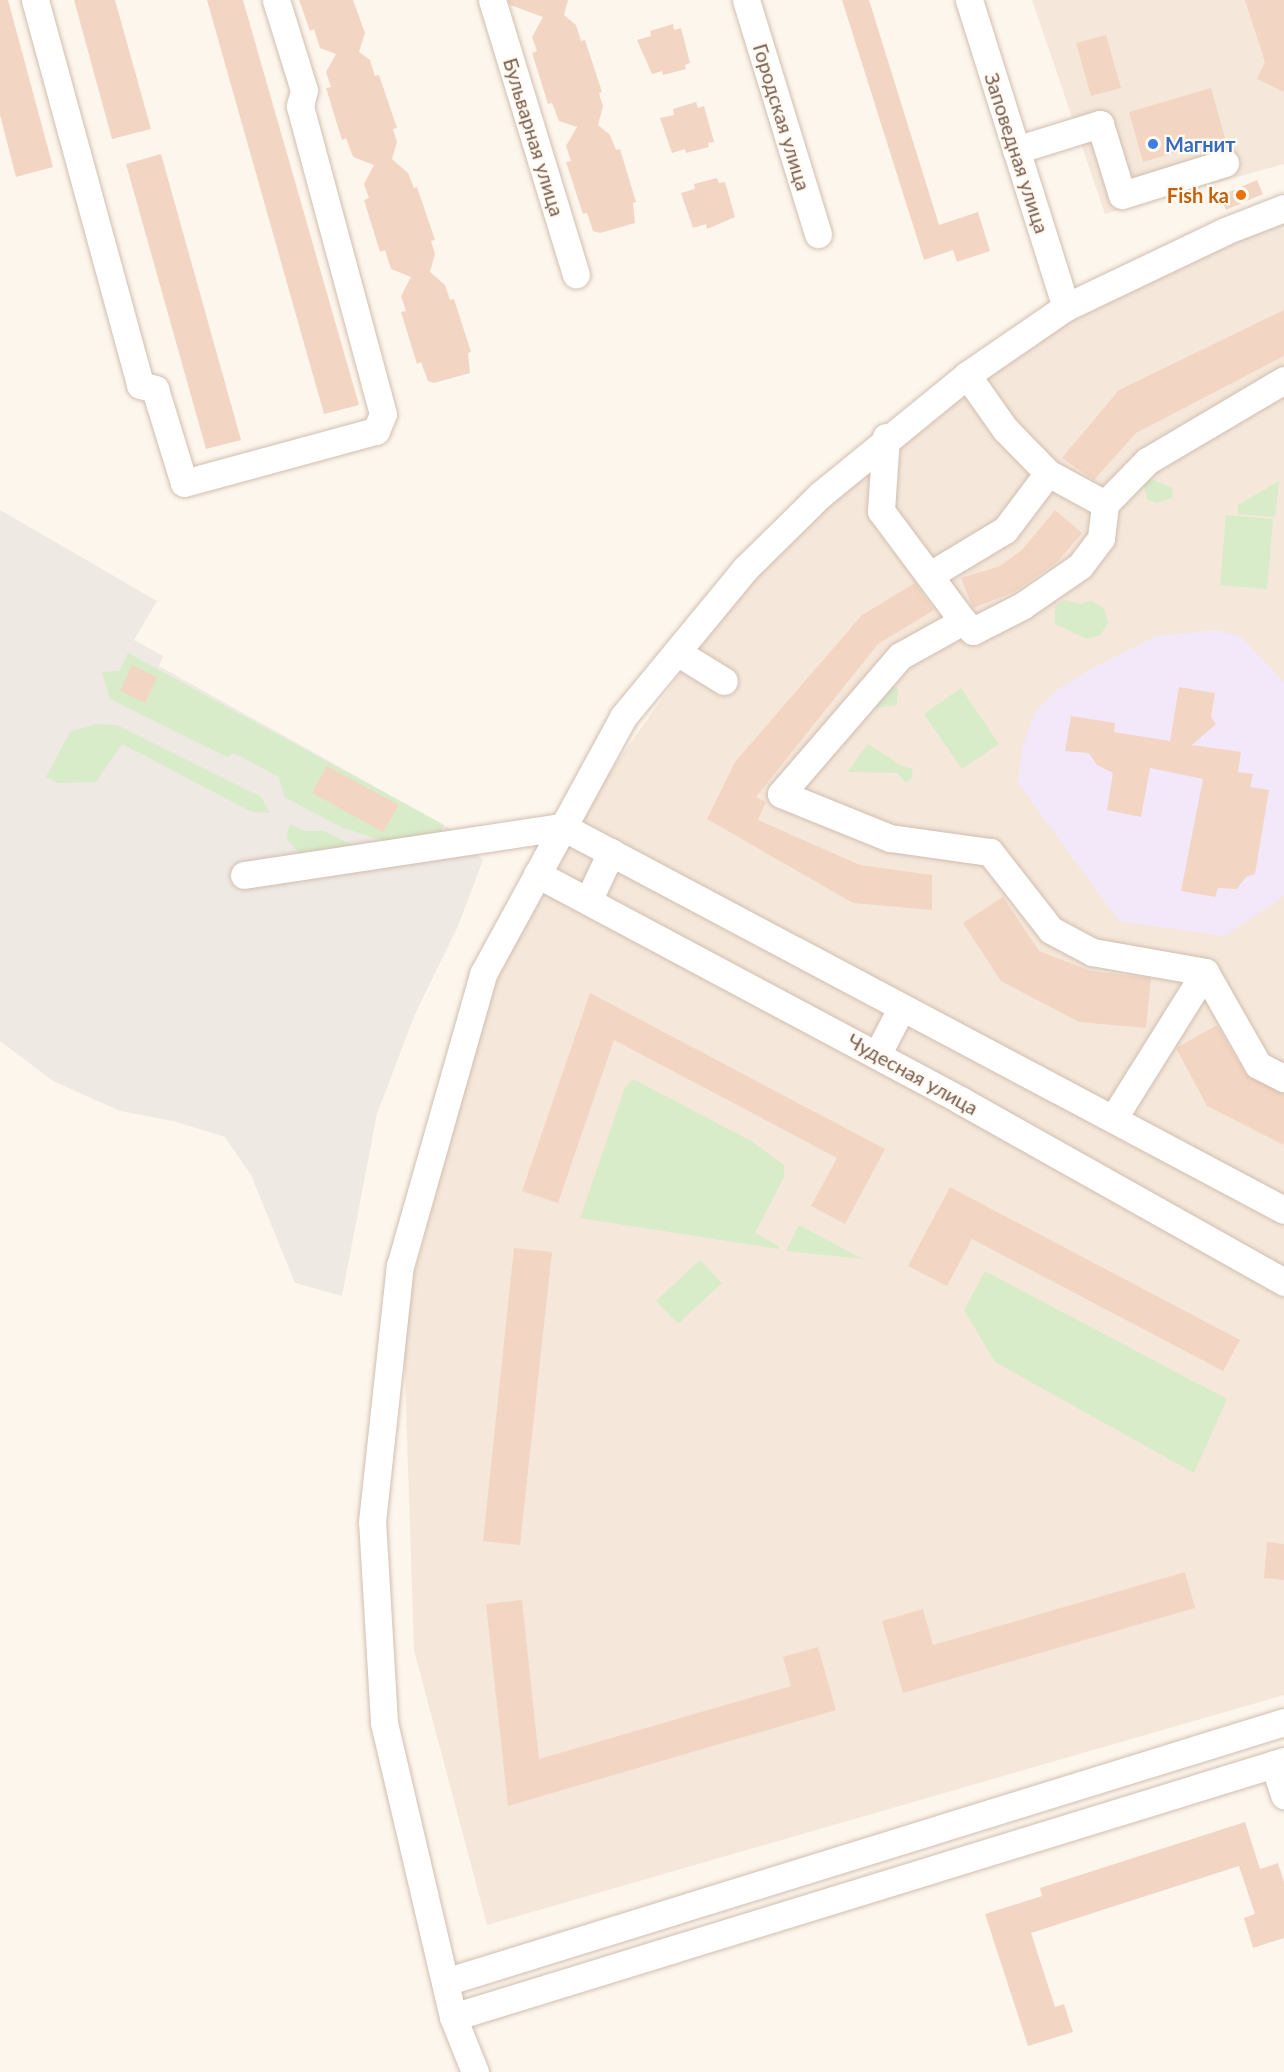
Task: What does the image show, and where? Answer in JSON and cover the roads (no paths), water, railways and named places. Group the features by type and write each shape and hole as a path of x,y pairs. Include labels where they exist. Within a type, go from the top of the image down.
{"street":[{"path":"35,0 140,385 155,389 184,483 376,431 383,414 300,106 304,90 276,0"},
{"name":"Бульварная улица","path":"492,0 576,274"},
{"name":"Городская улица","path":"746,0 818,234"},
{"name":"Заповедная улица","path":"969,0 1066,307"},
{"path":"1016,150 1100,124 1122,195 1225,163"},
{"path":"475,2072 453,2018 384,1722 372,1522 400,1266 483,974 623,717 746,568 886,437 967,375 1066,307 1225,231 1284,208"},
{"path":"967,375 1005,429 1048,473 1105,504"},
{"path":"886,437 881,511 963,621 973,631 1022,606 1080,566 1101,538 1105,504 1147,461 1284,380"},
{"path":"930,575 1005,530 1048,473"},
{"path":"963,621 900,656 781,794 890,838 990,852 1051,930 1092,952 1206,972"},
{"path":"676,652 724,681"},
{"path":"244,875 563,827 1284,1210"},
{"path":"589,899 611,852"},
{"name":"Чудесная улица","path":"537,874 589,899 878,1055 1284,1282"},
{"path":"1206,972 1258,1065 1284,1078"},
{"path":"1113,1119 1206,972"},
{"path":"878,1055 902,1007"},
{"path":"445,1982 1284,1722"},
{"path":"453,2018 1279,1762 1284,1795"}],"place":[{"name":"Магнит","path":"1153,144"},
{"name":"Fish ka","path":"1241,195"}]}
